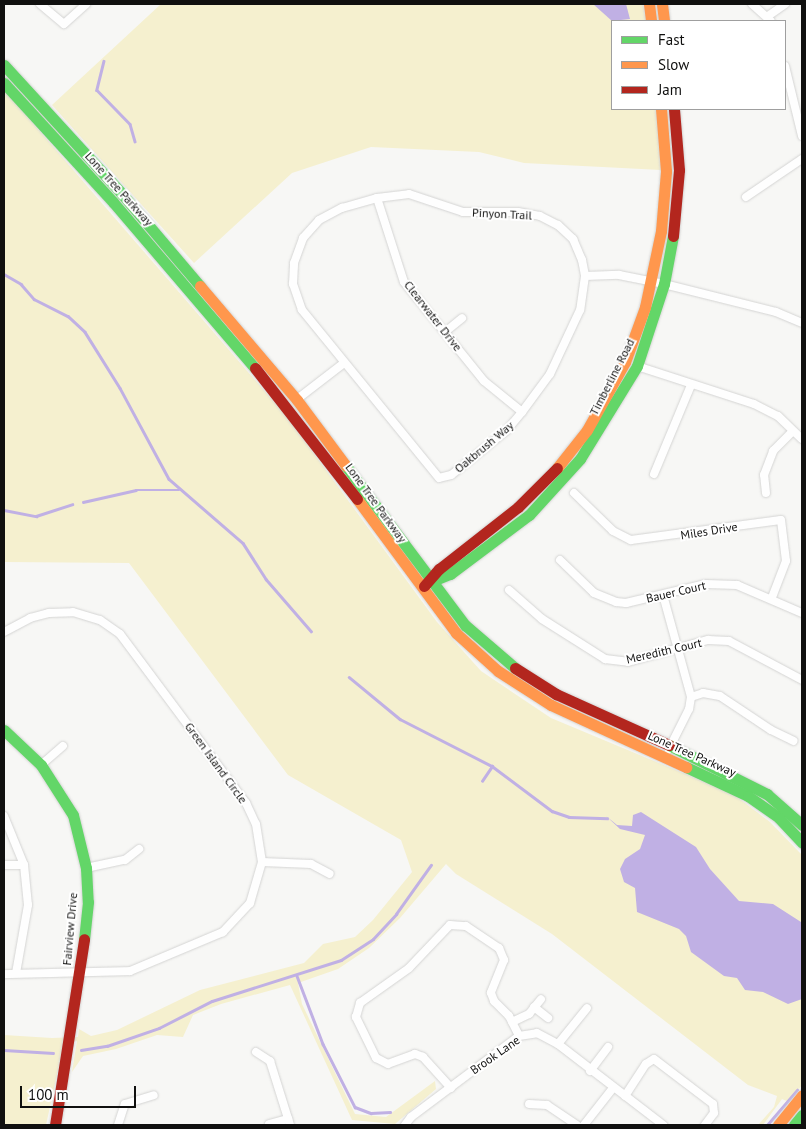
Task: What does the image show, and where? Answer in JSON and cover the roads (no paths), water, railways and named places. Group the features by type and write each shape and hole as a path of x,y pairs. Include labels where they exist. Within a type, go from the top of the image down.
{"street":[{"path":"40,4 64,24 86,4"},
{"path":"649,4 651,20"},
{"path":"662,4 664,20"},
{"path":"752,4 770,19 785,4"},
{"name":"Lone Tree Parkway","path":"4,65 122,194 293,403 425,585 465,625 527,677 580,707 668,751 754,786 799,827 802,843"},
{"path":"786,70 802,136"},
{"name":"Lone Tree Parkway","path":"4,83 293,403"},
{"name":"Timberline Road","path":"425,585 439,569 537,489 587,430 625,362 652,282 665,200 661,110"},
{"name":"Timberline Road","path":"425,585 450,574 529,515 580,459 611,413 636,366 664,284 678,202 674,110"},
{"path":"746,197 802,159"},
{"name":"Pinyon Trail","path":"344,363 302,310 293,284 294,263 303,238 319,220 342,208 377,198 409,194 463,212 518,212 540,216 558,225 573,239 582,260 585,276"},
{"name":"Clearwater Drive","path":"377,198 404,282 484,381 522,412"},
{"path":"585,276 619,275 664,284 776,312 802,322"},
{"name":"Oakbrush Way","path":"344,363 439,478 451,475 506,431 550,374 580,310 585,276"},
{"path":"445,332 462,318"},
{"path":"293,403 344,363"},
{"path":"636,366 754,404 778,416 802,439"},
{"path":"654,474 691,385"},
{"path":"766,493 764,475 773,451 793,431"},
{"name":"Miles Drive","path":"574,494 613,531 631,540 781,520 786,561 772,597"},
{"name":"Bauer Court","path":"560,560 582,584 606,599 626,603 706,584 737,585 772,597 802,613"},
{"name":"Meredith Court","path":"509,590 542,619 605,659 628,662 708,640 729,641 802,680"},
{"path":"663,595 691,697 689,709 668,751"},
{"name":"Green Island Circle","path":"4,632 30,618 49,612 73,612 100,620 120,634 246,802 256,824 262,862 250,903 223,932 130,971 4,974"},
{"path":"691,697 703,694 720,696 771,730 794,741"},
{"name":"Fairview Drive","path":"4,730 41,765 73,815 86,868 88,902 80,972 55,1125"},
{"path":"41,765 62,746"},
{"path":"4,816 24,865 28,904 16,973"},
{"path":"86,868 125,860 139,849"},
{"path":"262,862 311,864 330,874"},
{"path":"4,866 24,865"},
{"path":"451,1088 423,1057 416,1054 388,1064 376,1058 356,1017 360,1004 409,968 450,924 459,924 480,933 499,948 503,966 491,993 512,1022 519,1036"},
{"path":"512,1022 529,1014 541,999"},
{"path":"534,1007 548,1018"},
{"path":"558,1044 587,1008"},
{"name":"Brook Lane","path":"405,1125 519,1036 537,1033 558,1044 590,1071 663,1125"},
{"path":"590,1071 608,1047"},
{"path":"256,1052 270,1061 289,1122 269,1124"},
{"path":"625,1096 646,1064 654,1058 713,1104 714,1113 706,1125"},
{"path":"584,1125 613,1088"},
{"path":"778,1125 802,1095"},
{"path":"118,1125 125,1104 154,1096"},
{"path":"529,1104 547,1105 577,1125"},
{"path":"794,1125 802,1115"}],"waterway":[{"path":"104,61 97,90 130,124 135,141"},
{"path":"4,274 21,284 34,299 68,316 85,332 120,388 169,479 243,543 266,579 311,631"},
{"path":"83,502 136,490 179,490"},
{"path":"4,510 36,516 72,504"},
{"path":"349,677 400,719 492,766 552,811 569,817 607,818"},
{"path":"482,781 492,766"},
{"path":"81,1050 107,1046 159,1028 212,1001 341,960 373,939 396,914 431,865"},
{"path":"297,976 323,1044 355,1107 371,1113 390,1112"},
{"path":"4,1050 53,1053"},
{"path":"767,1125 797,1090"}]}
